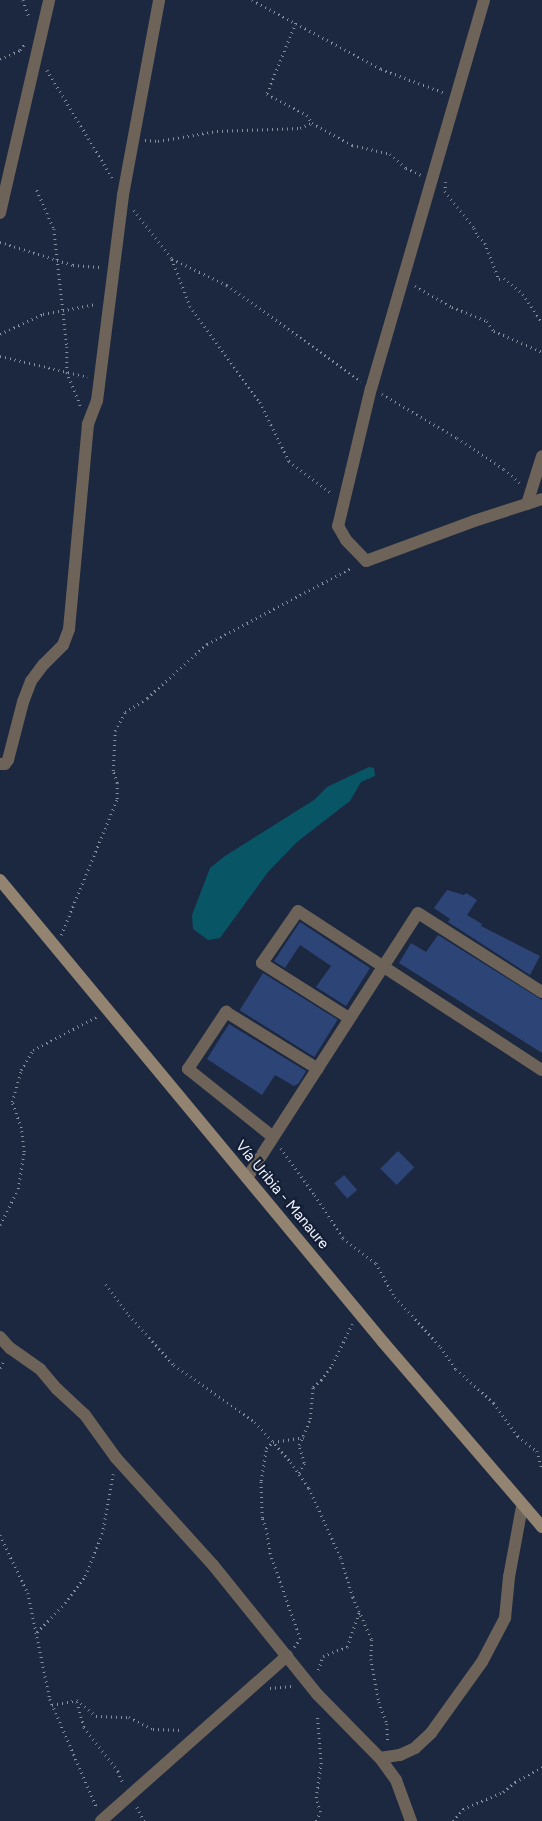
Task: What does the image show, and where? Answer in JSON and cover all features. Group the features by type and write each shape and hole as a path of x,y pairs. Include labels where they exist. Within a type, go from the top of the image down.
{"main road":[{"name":"Vía Uribia - Manaure","path":"0,880 359,1312 522,1506 542,1527"}],"street":[{"path":"0,213 49,0"},
{"path":"0,764 5,764 8,760 22,702 31,681 44,664 63,645 69,629 88,424 97,401 123,195 159,0"},
{"path":"484,0 371,388 342,501 338,526 346,540 366,561 529,498 542,500"},
{"path":"529,498 542,456"},
{"path":"350,1018 262,963 298,911 542,1070"},
{"path":"247,1178 418,913 542,992"},
{"path":"273,1137 188,1070 226,1012 318,1069"},
{"path":"0,1337 10,1348 40,1369 57,1389 85,1415 116,1458 213,1566 312,1688 380,1758 396,1780 411,1821"},
{"path":"380,1758 400,1755 415,1748 431,1733 482,1662 505,1618 509,1577 522,1506"},
{"path":"101,1821 287,1656"}],"path":[{"path":"23,0 32,22"},
{"path":"252,0 381,69 456,97"},
{"path":"296,23 267,94 307,115 312,123 352,145 390,154 406,168 432,179"},
{"path":"0,59 20,50 30,36"},
{"path":"36,52 123,195 172,259 190,306 260,402 289,461 342,501"},
{"path":"133,138 158,142 217,131 300,128 312,123"},
{"path":"436,166 446,182 445,191 485,243 499,279 504,278 523,294 542,322"},
{"path":"37,190 54,229 67,347 67,372 88,424"},
{"path":"0,242 73,265 114,268"},
{"path":"172,259 227,285 371,388 457,438 504,469 529,498"},
{"path":"402,280 452,307 487,322 494,331 542,352"},
{"path":"0,334 43,314 110,302"},
{"path":"0,356 100,380"},
{"path":"56,948 117,799 118,784 113,771 114,731 125,712 147,698 207,644 366,561"},
{"path":"0,1225 18,1189 24,1152 21,1128 12,1102 21,1070 33,1050 108,1011"},
{"path":"273,1137 315,1195 342,1238 376,1263 395,1298 441,1346 456,1369 494,1403 518,1436 537,1452 542,1468"},
{"path":"106,1284 129,1315 174,1365 255,1422 299,1473 309,1488 342,1558 359,1611 372,1640 371,1659 379,1702 387,1724 388,1741 380,1758"},
{"path":"299,1473 304,1463 299,1445 304,1437 314,1396 313,1387 321,1380 332,1364 359,1312"},
{"path":"287,1656 300,1639 270,1554 266,1529 262,1518 260,1481 266,1448 273,1442 304,1437"},
{"path":"37,1632 65,1603 86,1576 102,1534 116,1458"},
{"path":"0,1535 28,1593 52,1705 101,1821"},
{"path":"312,1688 323,1656 347,1647 359,1611"},
{"path":"296,1644 300,1650"},
{"path":"314,1666 318,1670"},
{"path":"264,1689 296,1686 303,1676"},
{"path":"52,1705 77,1700"},
{"path":"77,1700 84,1728 118,1771 144,1821"},
{"path":"77,1700 96,1716 129,1717 153,1728 186,1730"},
{"path":"316,1711 321,1764 316,1798 320,1812 316,1821"},
{"path":"453,1821 463,1808 503,1792 515,1782 542,1767"}],"water":[{"path":"369,767 374,768 375,776 361,782 350,801 297,842 268,872 220,938 208,940 193,929 192,915 210,868 225,856 314,800 327,787"}],"building":[{"path":"447,890 464,895 466,893 477,900 467,915 482,924 481,926 540,956 530,975 448,922 450,919 434,908"},
{"path":"300,922 370,968 346,1006 316,987 331,966 300,945 285,968 274,961"},
{"path":"438,935 542,1000 542,1053 399,963 411,943 426,952"},
{"path":"263,973 338,1020 314,1057 240,1010"},
{"path":"229,1024 306,1071 299,1083 294,1086 275,1075 262,1095 207,1059"},
{"path":"398,1151 414,1167 397,1185 380,1169"},
{"path":"344,1175 357,1190 347,1199 334,1184"}]}
